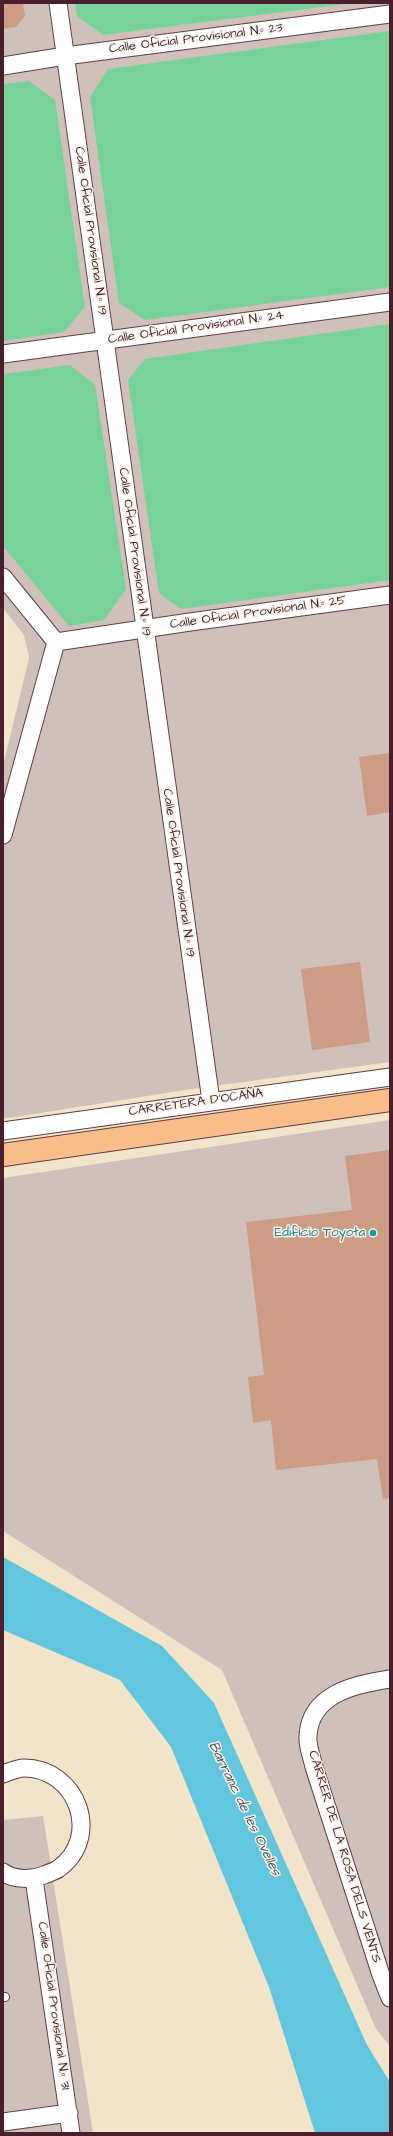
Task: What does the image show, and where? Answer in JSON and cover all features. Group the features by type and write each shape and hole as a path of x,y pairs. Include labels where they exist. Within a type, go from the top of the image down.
{"main road":[{"name":"CARRETERA D'OCAÑA","path":"3,1143 390,1091"},
{"name":"CARRETERA D'OCAÑA","path":"3,1154 390,1100"}],"street":[{"name":"Calle Oficial Provisional N.º 19","path":"58,3 106,340 210,1101"},
{"name":"Calle Oficial Provisional N.º 23","path":"3,66 65,56 390,14"},
{"name":"Calle Oficial Provisional N.º 24","path":"3,354 390,302"},
{"path":"3,577 56,642 3,835"},
{"name":"Calle Oficial Provisional N.º 25","path":"56,642 145,628 390,595"},
{"name":"CARRETERA D'OCAÑA","path":"3,1131 390,1077"},
{"name":"CARRER DE LA ROSA DELS VENTS","path":"390,1679 368,1682 346,1689 323,1702 312,1715 307,1737 314,1766 380,1975 390,1998"},
{"path":"3,1774 23,1768 47,1772 66,1785 79,1805 82,1829 74,1851 58,1869 34,1879 8,1876 3,1872"},
{"name":"Calle Oficial Provisional N.º 31","path":"34,1879 71,2133"},
{"path":"3,2122 69,2113"}],"shaded area":[{"path":"3,3 390,3 390,1062 185,1090 3,1119 3,766 29,658 24,635 3,608"},
{"path":"390,1120 390,2046 376,2029 222,1670 3,1531 3,1178"},
{"path":"43,1816 93,2133 3,2133 3,1820"}],"green space":[{"path":"75,3 352,3 103,35 77,16"},
{"path":"390,31 390,287 145,320 119,303 90,97 108,69"},
{"path":"29,81 55,100 85,307 64,332 3,341 3,84"},
{"path":"390,324 390,580 181,609 159,593 128,380 145,359"},
{"path":"70,365 95,385 126,589 104,620 69,626 3,546 3,374"}],"water":[{"name":"Barranc de les Ovelles","path":"3,1557 162,1646 214,1703 367,2045 390,2082 390,2133 315,2133 269,1987 171,1747 120,1680 3,1630"}],"building":[{"path":"3,3 23,3 25,16 16,27 3,29"},
{"path":"390,753 390,812 367,816 359,757"},
{"path":"360,962 370,1042 312,1050 301,969"},
{"path":"390,1150 390,1498 383,1499 377,1459 276,1470 271,1420 253,1423 248,1377 264,1375 246,1222 352,1210 345,1156"}],"place":[{"name":"Edificio Toyota","path":"373,1233"}]}
